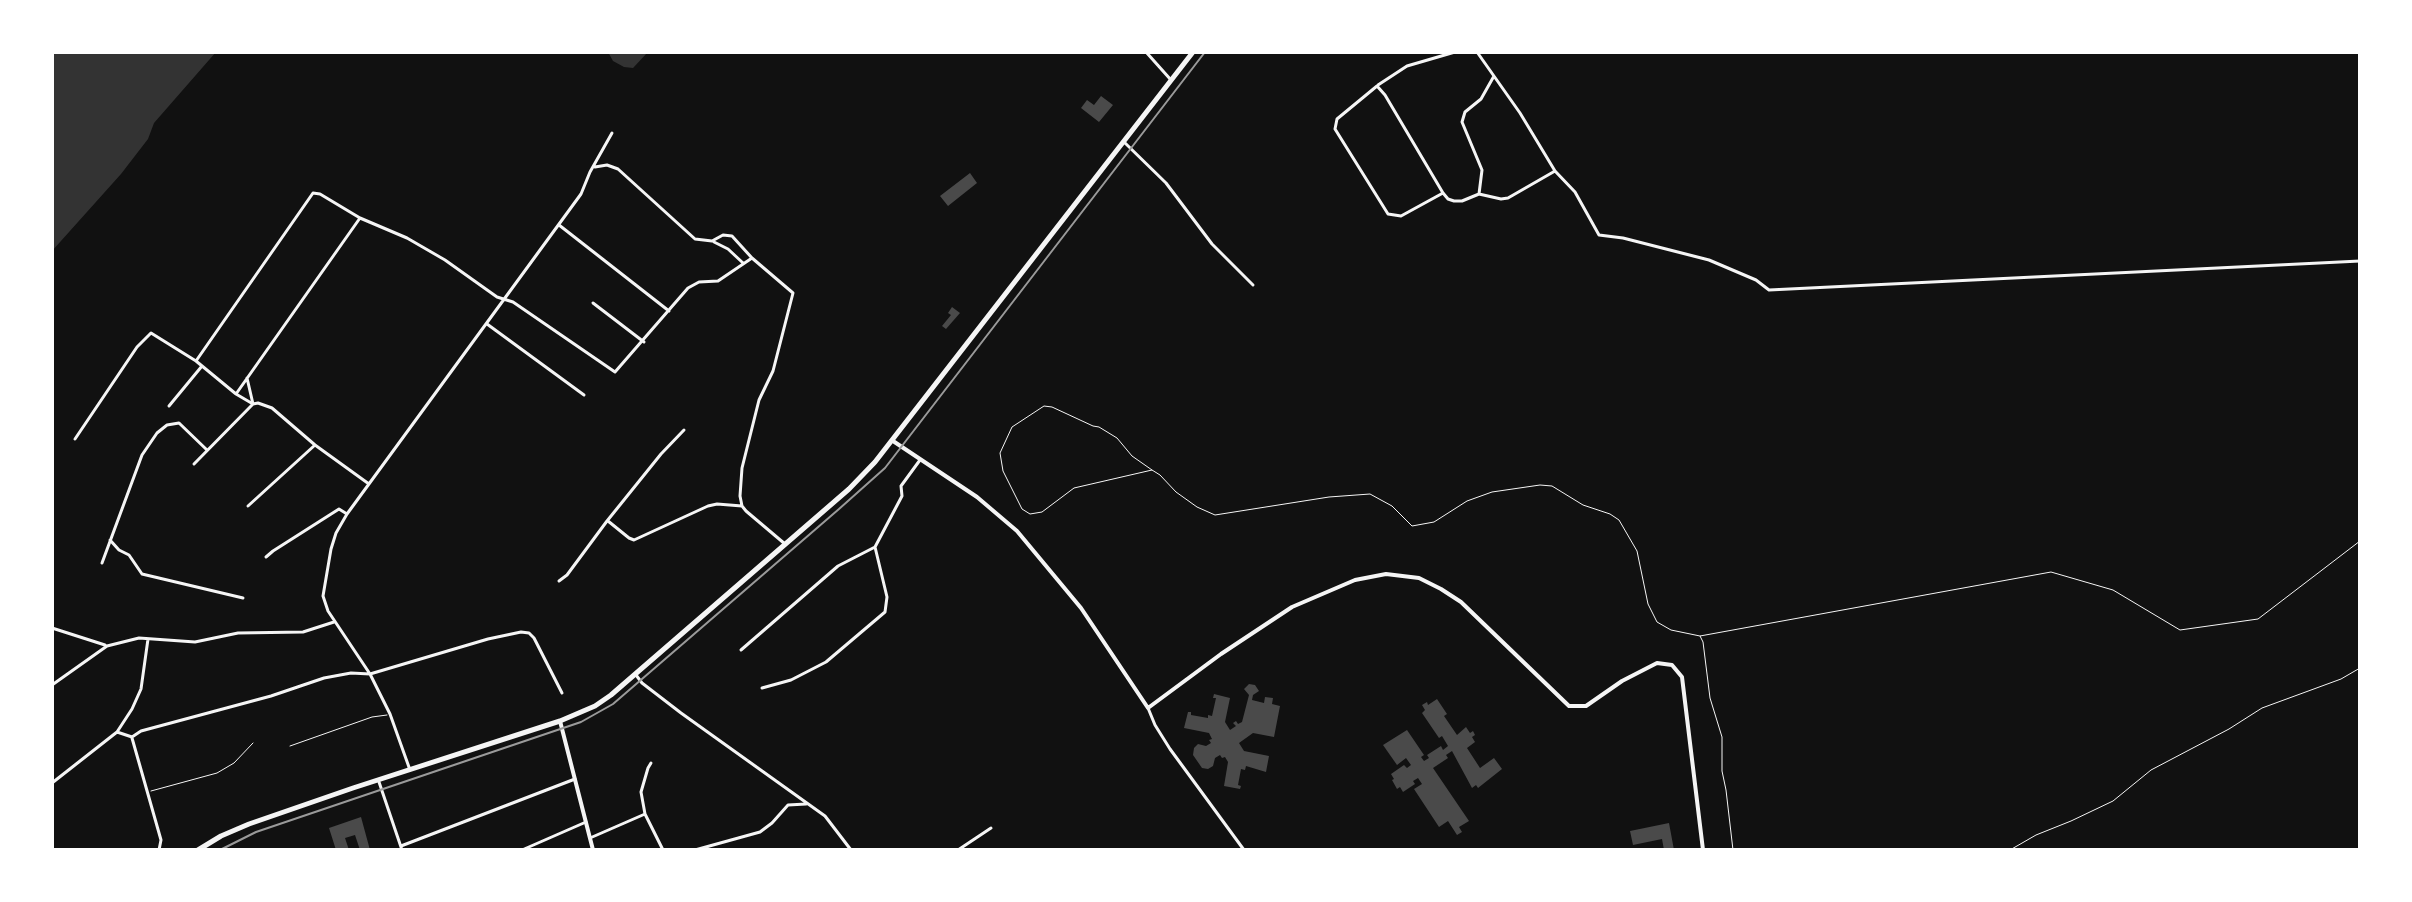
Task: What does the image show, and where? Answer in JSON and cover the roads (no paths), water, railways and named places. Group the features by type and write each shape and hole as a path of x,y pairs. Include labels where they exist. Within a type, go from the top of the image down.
{"highway":[{"path":"198,850 230,832 560,721 595,706 636,675 849,489 893,441 1193,52"}],"street":[{"path":"1146,52 1171,80"},
{"path":"1443,193 1401,216 1388,214 1335,129 1337,119 1407,66 1455,52"},
{"path":"1477,52 1555,171 1575,192 1599,235 1709,260 1742,273 1769,290 2360,261"},
{"path":"1479,194 1482,170 1462,122 1465,112 1481,99 1494,76"},
{"path":"1377,86 1448,199 1462,201 1479,194 1508,198 1555,171"},
{"path":"410,770 390,714 370,674 334,622 323,596 326,569 336,533 581,194 612,133"},
{"path":"1124,142 1166,183 1212,244 1253,285"},
{"path":"593,167 612,166 695,239 712,241 728,249 743,263"},
{"path":"196,361 313,193 407,238 445,260 615,372 693,284 718,281 752,258"},
{"path":"236,394 360,218"},
{"path":"559,225 669,311"},
{"path":"712,241 723,235 732,236 752,258 793,293 776,361 759,400 742,468 742,506"},
{"path":"593,303 644,342"},
{"path":"487,324 584,395"},
{"path":"75,439 137,347 151,333 196,361 236,394 253,404 263,403 272,408 315,445 369,484"},
{"path":"169,406 202,366"},
{"path":"247,378 253,404"},
{"path":"194,464 253,404"},
{"path":"102,563 142,455 157,433 167,425 179,423 207,450"},
{"path":"559,581 684,430"},
{"path":"893,441 987,504 1032,548 1081,608 1148,708 1170,749 1244,850"},
{"path":"248,506 315,445"},
{"path":"741,650 838,566 875,547 902,496 901,486 920,460"},
{"path":"607,521 634,540 708,506 742,506 785,544"},
{"path":"266,557 339,509 347,514"},
{"path":"110,540 129,555 142,574 243,598"},
{"path":"762,688 791,680 826,662 885,612 887,597 875,547"},
{"path":"1148,708 1292,607 1355,580 1386,574 1419,578 1461,602 1569,706 1586,706 1622,681 1657,663 1672,665 1682,677 1703,850"},
{"path":"52,685 107,646 139,638 195,642 238,633 303,632 334,622"},
{"path":"52,628 107,646"},
{"path":"132,737 141,731 271,696 324,678 351,673 370,674 521,632 529,633 534,638 562,693"},
{"path":"52,783 117,732 141,689 148,639"},
{"path":"636,675 681,713 825,816 851,850"},
{"path":"560,721 593,850"},
{"path":"117,732 132,737"},
{"path":"132,737 161,840 159,850"},
{"path":"651,763 641,792 645,814 663,850"},
{"path":"379,780 401,848 575,779"},
{"path":"695,850 760,832 788,805 810,805"},
{"path":"590,838 645,814"},
{"path":"522,850 586,822"},
{"path":"958,850 991,828"}],"lane":[{"path":"290,746 372,717 390,714"},
{"path":"149,792 217,773 234,763 253,743"}],"tram line":[{"path":"220,850 256,832 581,722 613,704 885,468 1205,52"}]}
